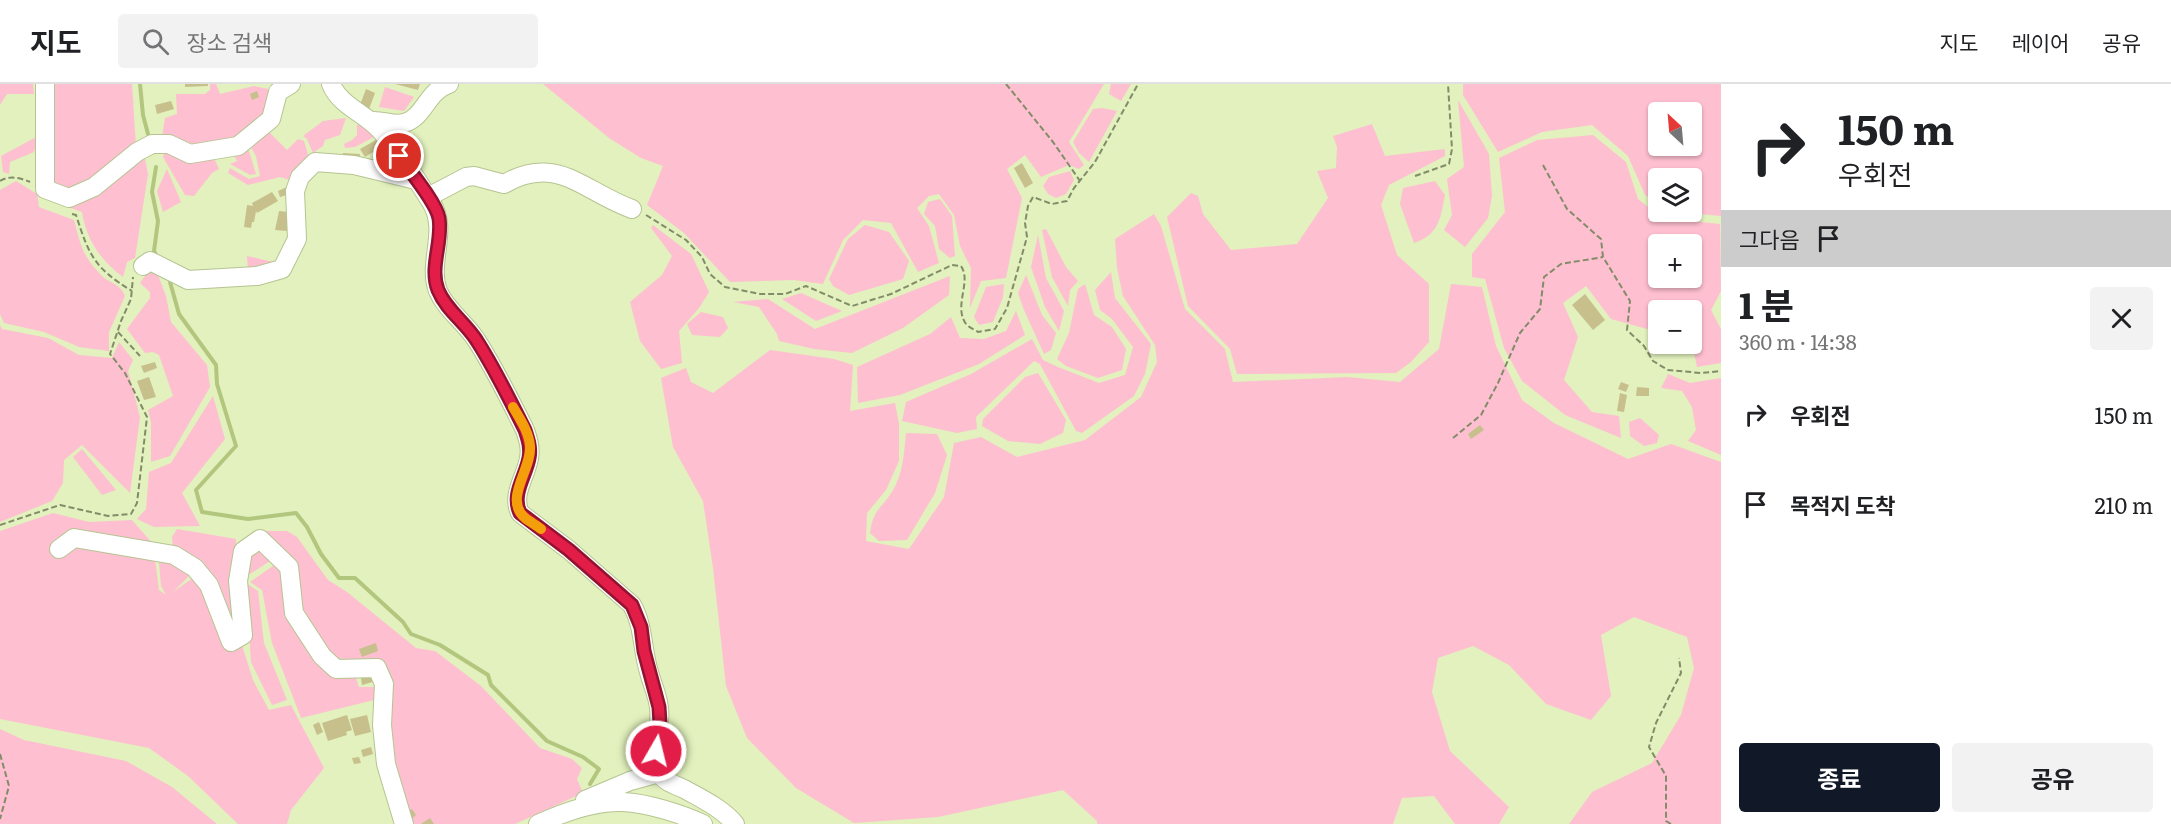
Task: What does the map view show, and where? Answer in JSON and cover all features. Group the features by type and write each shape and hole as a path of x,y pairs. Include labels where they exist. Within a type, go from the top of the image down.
{"street":[{"path":"45,84 45,189 69,198 94,187 136,152 152,144 169,144 190,154 238,147 271,119 278,92 291,84"},
{"path":"372,122 406,123 415,118 435,92 449,84"},
{"path":"329,86 340,99 381,131 428,197 439,217 434,276 438,291 477,341 525,430 530,445 529,458 517,495 517,507 520,513 569,550 632,605 638,616 646,661 659,707 660,723 656,751 659,773 667,781 712,805 735,824"},
{"path":"143,266 150,261 188,280 257,276 282,269 297,239 295,191 300,177 315,162 354,165 416,180"},
{"path":"428,197 466,177 474,176 504,184 517,176 534,171 572,177 594,191 632,208"},
{"path":"59,549 74,538 174,555 195,568 209,585 231,642 243,635 238,581 243,551 260,539 267,544 289,567 294,613 321,656 336,669 377,668 384,684 382,725 386,764 404,824"},
{"path":"569,811 585,800 630,781 659,773"},
{"path":"538,824 569,811 623,802 658,809 703,824"}],"path":[{"path":"1006,84 1053,142 1080,181"},
{"path":"632,208 656,219 686,240 702,257 710,274 725,287 760,294 785,294 806,286 852,306 891,294 952,265 961,266 964,271 961,309 966,324 978,332 995,329 1007,308 1027,237 1028,206 1033,197 1052,204 1067,201 1095,162 1138,84"},
{"path":"1415,176 1449,164 1452,149 1448,84"},
{"path":"1543,165 1567,209 1601,239 1603,257 1630,301 1627,330 1644,346 1653,361 1668,370 1701,373 1721,371"},
{"path":"0,181 5,178 21,178 45,189"},
{"path":"66,211 76,215 88,252 110,278 132,291"},
{"path":"1453,438 1481,416 1520,333 1540,309 1544,277 1561,264 1603,257"},
{"path":"0,525 60,505 108,516 131,514 137,503 147,417 125,373 110,354 131,299 133,271 143,266"},
{"path":"118,332 140,356"},
{"path":"1671,824 1666,821 1666,776 1649,747 1656,723 1682,673 1679,658"},
{"path":"0,754 9,786 0,819"}],"shaded area":[{"path":"0,84 33,84 34,94 7,94 0,105"},
{"path":"52,84 132,84 136,146 88,185 64,194 53,187"},
{"path":"210,84 216,84 220,94 254,86 268,89 267,109 247,132 229,142 195,149 162,137 165,118 177,114 176,94 205,94 210,90"},
{"path":"543,84 1104,84 1069,142 1084,165 1079,169 1069,165 1041,177 1025,155 1007,169 1022,198 1006,278 981,281 970,308 971,268 960,246 954,215 939,194 929,196 917,208 929,226 939,263 918,272 891,223 863,220 843,240 823,284 794,280 730,282 684,233 647,205 663,166 641,158 609,138"},
{"path":"1111,84 1131,84 1121,101 1109,94"},
{"path":"1463,84 1721,84 1721,216 1702,214 1702,168 1648,168 1648,197 1645,195 1628,156 1592,125 1542,132 1498,152 1463,95"},
{"path":"385,87 414,97 404,111 379,107"},
{"path":"1458,100 1489,154 1492,196 1488,218 1465,247 1444,230 1452,215 1447,179 1464,167"},
{"path":"1093,109 1117,111 1089,162 1079,153 1073,142"},
{"path":"346,118 340,135 325,140 323,146 313,153 307,139 303,136 323,121"},
{"path":"367,124 376,136 355,147 345,148 344,144 357,135 357,125"},
{"path":"1372,124 1385,156 1445,149 1445,156 1389,185 1381,205 1397,255 1429,284 1429,342 1411,362 1396,373 1237,374 1230,349 1188,306 1167,217 1191,193 1198,196 1203,214 1231,250 1297,244 1328,198 1317,171 1336,168 1337,147 1333,136"},
{"path":"267,130 287,150 298,139 304,141 309,158 293,181 280,177 248,185 228,173 230,168 249,179 260,176 256,156 249,144"},
{"path":"1593,135 1626,162 1638,199 1648,207 1648,222 1720,224 1721,291 1711,310 1721,329 1721,363 1697,367 1694,354 1702,354 1702,300 1648,300 1647,329 1611,319 1586,286 1563,303 1578,337 1564,380 1592,412 1619,416 1621,438 1565,415 1522,381 1504,348 1485,279 1472,277 1472,254 1505,212 1499,158 1537,140"},
{"path":"38,136 34,152 10,162 9,174 3,172 1,156"},
{"path":"248,148 256,174 250,175 230,164 237,161 233,153"},
{"path":"166,149 213,156 219,169 212,173 194,196 185,195 163,157"},
{"path":"144,154 148,174 135,258 127,262 123,277 101,257 87,231 82,212 56,203 51,198"},
{"path":"167,169 181,202 163,212 157,191"},
{"path":"1070,171 1074,180 1066,194 1056,198 1048,194 1043,186 1049,177"},
{"path":"16,181 37,194 39,207 74,220 81,244 90,262 104,278 118,286 123,292 125,296 109,332 109,351 79,347 44,332 4,323 0,314 0,190"},
{"path":"1435,181 1445,195 1440,218 1429,235 1414,243 1400,204 1403,188"},
{"path":"940,199 952,216 955,256 950,258 939,249 935,226 924,214 928,202"},
{"path":"1154,214 1161,226 1185,309 1225,349 1233,382 1347,377 1400,382 1439,349 1451,284 1482,287 1496,346 1522,400 1554,423 1628,459 1671,444 1721,462 1721,824 1569,824 1592,792 1652,763 1681,715 1694,668 1687,637 1634,617 1601,635 1611,696 1591,720 1546,704 1509,665 1473,646 1438,658 1432,692 1450,751 1509,807 1499,824 1455,824 1434,796 1402,798 1393,824 1097,824 1097,821 1063,790 938,817 854,823 796,788 747,738 726,686 703,501 673,447 661,378 686,368 691,382 713,393 770,350 834,359 853,365 850,411 895,403 899,424 899,461 886,490 867,513 866,541 909,549 944,497 954,443 981,437 1017,457 1085,440 1141,397 1157,362 1155,345 1123,296 1117,268 1115,239"},
{"path":"653,225 691,254 709,292 699,308 679,331 682,363 661,369 640,341 630,302 662,275 672,256 651,228"},
{"path":"865,225 889,232 909,261 903,279 849,295 833,286 829,279 848,239"},
{"path":"1046,229 1066,267 1078,281 1070,290 1068,306 1052,277 1042,230"},
{"path":"1038,235 1046,278 1064,311 1059,331 1045,307 1031,267"},
{"path":"247,256 273,262 248,271"},
{"path":"150,269 156,270 166,296 171,322 207,365 210,387 170,456 151,462 151,422 148,410 173,396 159,355 153,352 145,353 127,329 150,298 150,292 140,283"},
{"path":"1111,272 1115,298 1151,344 1145,374 1134,396 1082,433 1076,431 1040,364 1034,361 976,417 977,429 957,433 902,421 906,402 971,374 1032,339 1043,360 1099,383 1125,375 1133,347 1112,319 1100,310 1095,290"},
{"path":"1026,275 1042,315 1056,333 1051,350 1044,354 1018,293"},
{"path":"950,276 949,295 903,328 852,353 814,349 779,341 777,334 759,307 733,302 768,299 815,329"},
{"path":"1004,284 1003,297 993,322 979,325 974,317 986,287"},
{"path":"1085,284 1094,315 1112,327 1126,349 1122,370 1098,378 1066,366 1057,359 1069,333 1078,289"},
{"path":"801,293 842,311 816,321 782,299"},
{"path":"1016,311 1025,335 979,364 900,395 858,403 857,367 930,334 951,317 960,338 984,339 1006,331"},
{"path":"701,312 723,317 728,328 720,337 692,335 687,324"},
{"path":"0,325 2,329 48,338 79,355 112,358 119,342 133,360 128,371 140,417 130,493 82,445 64,460 63,483 52,501 0,522"},
{"path":"1038,373 1066,420 1063,433 1040,444 1008,441 982,426 983,419 1025,377"},
{"path":"1668,374 1690,383 1721,378 1721,455 1688,441 1696,430 1692,407 1682,391 1661,388"},
{"path":"213,396 225,439 182,493 200,526 154,527 137,519 146,509 149,472 171,463"},
{"path":"1640,418 1659,435 1657,443 1644,446 1630,436 1629,422"},
{"path":"906,433 937,434 947,455 935,493 907,540 879,541 870,533 871,525 899,478"},
{"path":"82,449 116,490 102,495 73,457"},
{"path":"53,513 89,522 132,520 153,544 159,590 166,595 161,586 159,562 164,558 192,573 173,592 204,570 173,550 172,537 177,529 236,539 234,620 253,680 269,710 291,705 324,768 291,810 287,824 238,824 188,776 149,748 0,719 0,531"},
{"path":"262,531 287,531 297,537 328,580 347,592 416,648 435,651 481,686 540,748 572,759 582,768 577,779 583,793 515,824 407,824 386,726 393,688 388,669 377,661 332,658 297,610 294,565"},
{"path":"257,547 273,559 247,576 246,555"},
{"path":"277,563 329,671 356,678 359,687 378,687 379,694 374,700 301,718 272,643 262,590 250,582"},
{"path":"246,583 258,591 264,643 287,700 272,705 251,662"},
{"path":"0,729 24,740 126,761 172,787 217,824 0,824"}],"building":[{"path":"185,84 208,84 208,86 185,87"},
{"path":"395,84 420,84 418,90"},
{"path":"366,89 375,93 369,109 360,105"},
{"path":"257,91 259,97 252,100 250,94"},
{"path":"171,101 174,109 157,114 155,105"},
{"path":"376,140 381,147 365,157 360,149"},
{"path":"386,148 397,164 390,169 384,160 381,163 375,156"},
{"path":"343,153 360,154 359,160 342,159"},
{"path":"1022,163 1033,183 1025,188 1014,168"},
{"path":"287,187 290,194 280,197 278,191"},
{"path":"272,192 278,201 257,213 256,211 251,228 244,227 247,205 253,206 252,203"},
{"path":"279,211 288,212 287,231 275,230"},
{"path":"1585,294 1605,320 1593,330 1572,305"},
{"path":"155,362 157,368 144,373 141,366"},
{"path":"149,377 156,397 144,400 137,381"},
{"path":"1621,382 1629,385 1626,392 1618,389"},
{"path":"1637,387 1649,388 1649,396 1636,396"},
{"path":"1620,393 1627,395 1624,412 1617,411"},
{"path":"1480,425 1484,430 1471,439 1468,434"},
{"path":"376,643 378,651 362,657 359,649"},
{"path":"374,675 376,681 362,685 361,678"},
{"path":"347,715 352,730 346,732 347,735 328,741 322,723"},
{"path":"367,715 371,732 355,736 350,719"},
{"path":"319,722 323,732 317,735 313,725"},
{"path":"371,747 373,754 363,757 361,750"},
{"path":"359,757 361,763 354,764 352,758"},
{"path":"412,809 416,815 410,820 405,813"},
{"path":"430,818 434,824 421,824"}],"waterway":[{"path":"140,84 143,115 148,134"},
{"path":"156,167 152,192 158,221 154,251 156,255"},
{"path":"170,282 179,314 216,365 217,384 236,446 196,490 202,512 248,519 296,513 339,578 355,578 403,622 411,634 440,645 488,675 491,685 547,741 583,757 599,769 590,784"}],"slow traffic":[{"path":"513,407 530,445 529,458 517,495 517,507 525,518 541,529"}],"route":[{"path":"399,156 432,203 439,217 434,276 438,291 477,341 525,430 530,445 529,458 517,495 517,507 520,513 569,550 632,605 638,616 648,672 659,707 660,723 656,751"}]}
